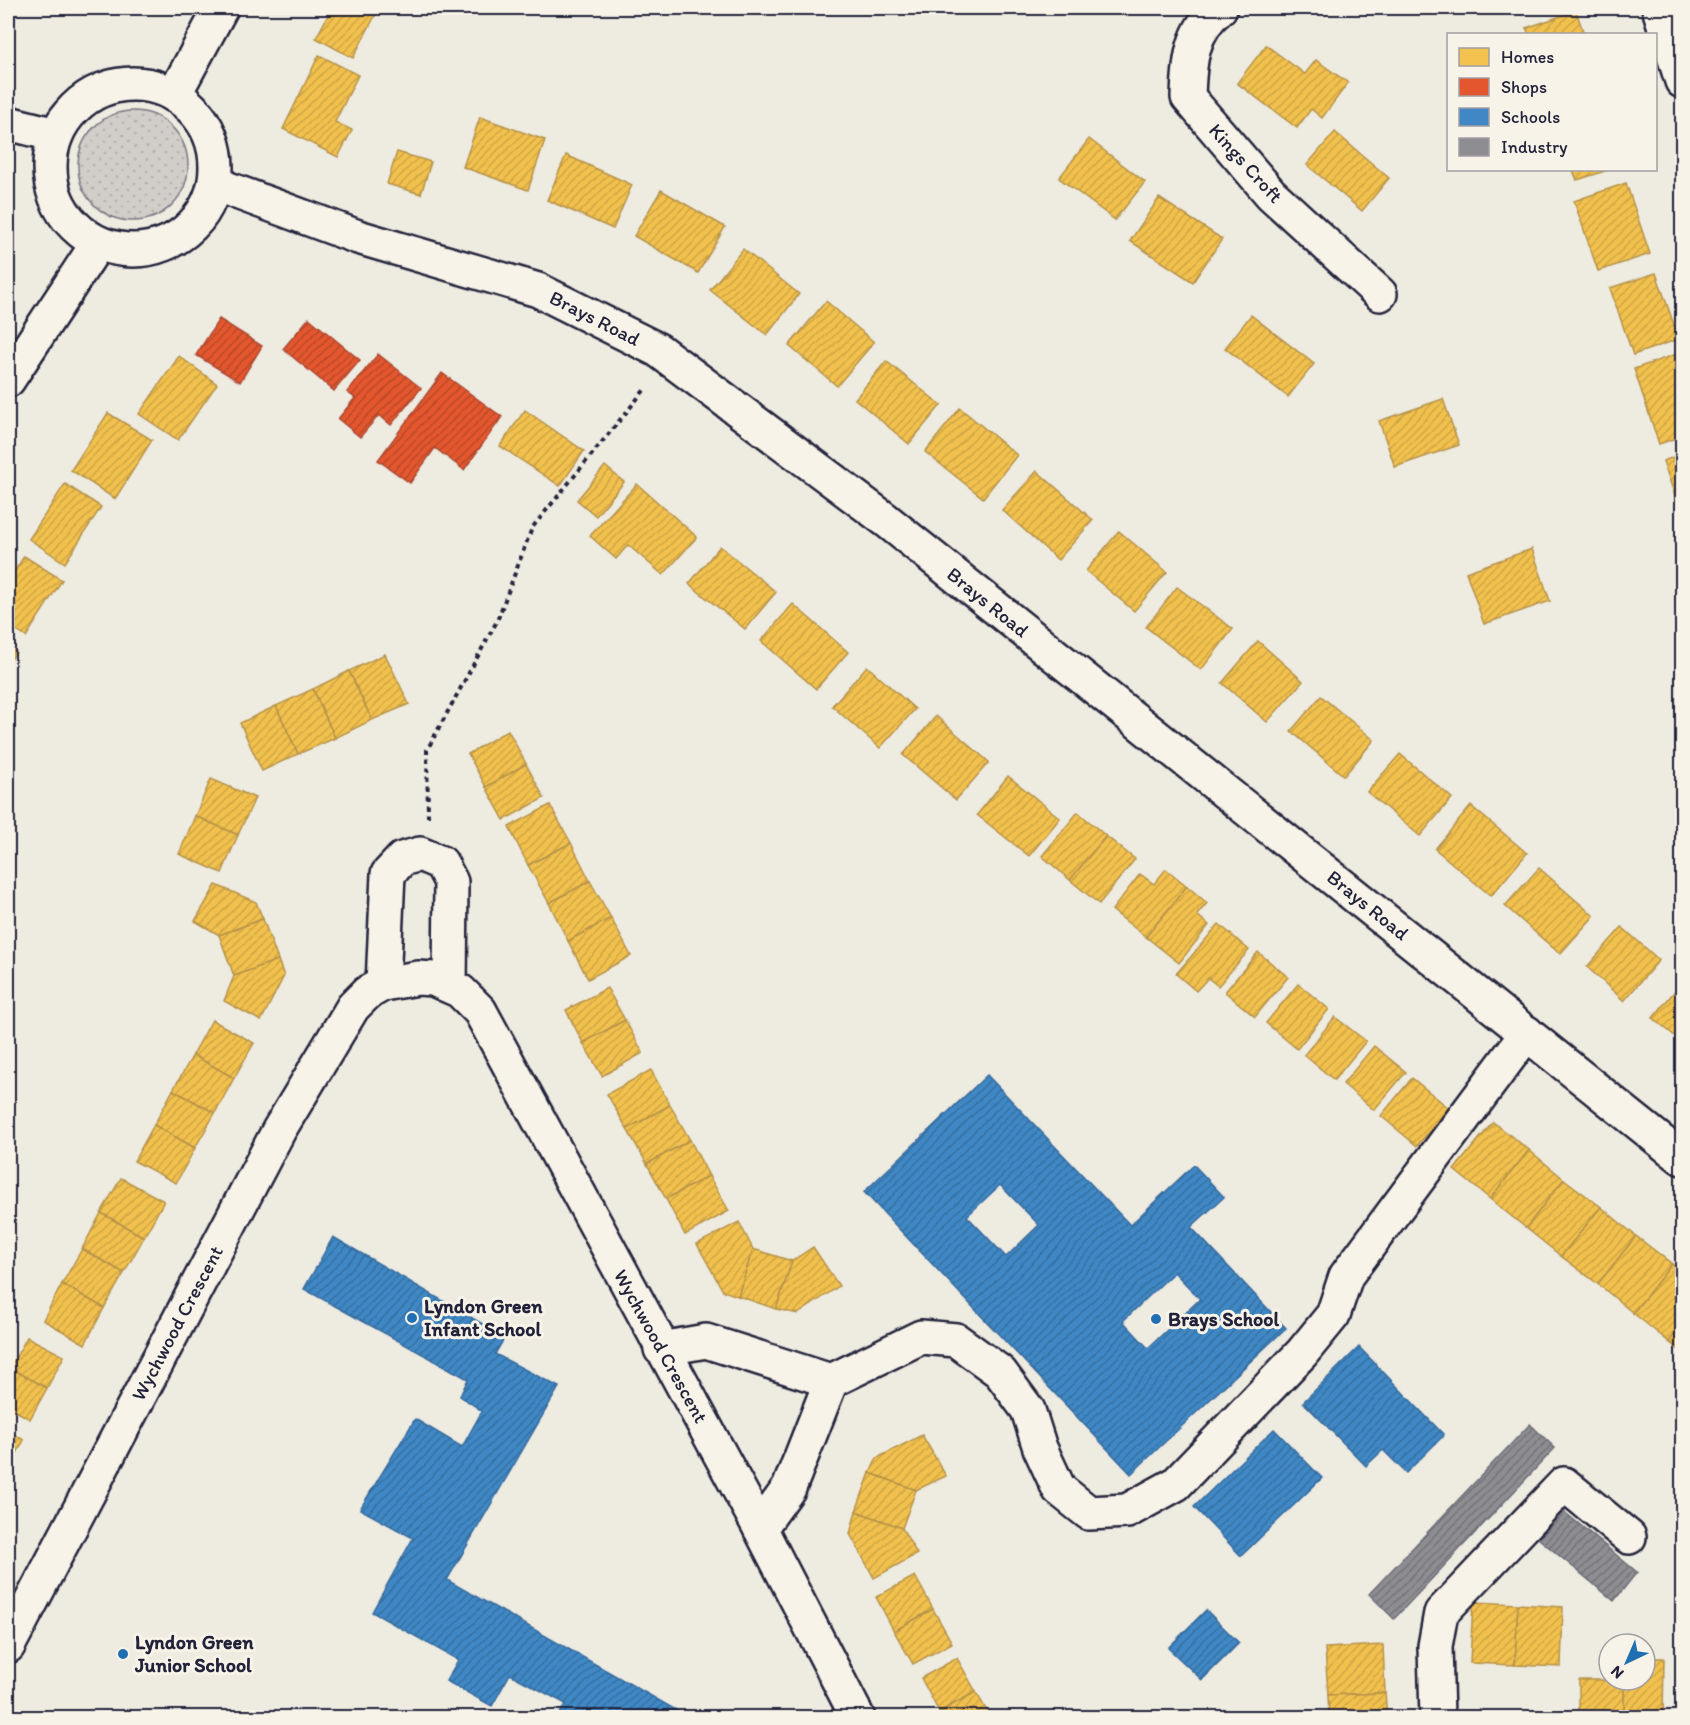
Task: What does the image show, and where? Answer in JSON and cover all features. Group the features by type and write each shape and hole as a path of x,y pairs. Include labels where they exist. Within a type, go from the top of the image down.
{"street":[{"path":"174,95 221,8"},
{"name":"Kings Croft","path":"1220,8 1209,16 1189,58 1188,97 1271,194 1380,294"},
{"path":"1659,8 1683,81"},
{"path":"129,84 153,86 174,95 195,111 209,133 216,159 215,184 206,208 191,228 171,242 147,250 122,250 98,243 80,231 66,216 55,197 50,177 50,155 56,135 68,115 85,99 106,88 129,84"},
{"path":"8,123 56,135"},
{"name":"Brays Road","path":"215,184 358,237 538,290 658,350 886,520 1683,1158"},
{"path":"8,380 98,243"},
{"path":"383,984 388,874 402,859 410,855 428,856 445,867 451,882 450,986"},
{"name":"Wychwood Crescent","path":"8,1646 279,1130 353,1007 367,993 383,984 418,978 433,979 460,991 480,1011 661,1349 760,1528 858,1718"},
{"path":"760,1528 789,1488 831,1381 921,1337 956,1340 1000,1372 1028,1410 1040,1448 1059,1489 1089,1513 1127,1511 1176,1484 1334,1315 1346,1276 1527,1033"},
{"path":"661,1349 706,1341 831,1381"},
{"path":"1437,1718 1435,1646 1442,1613 1564,1484 1629,1537"}],"path":[{"path":"428,856 427,750 497,621 532,528 669,360"}],"shaded area":[{"path":"133,111 154,116 172,127 183,145 188,166 183,187 172,205 154,216 133,221 112,216 94,205 83,187 78,166 83,145 94,127 112,116"}],"building: Homes":[{"path":"332,8 379,8 353,58 316,38"},
{"path":"1576,11 1584,33 1528,33 1526,28"},
{"path":"1266,45 1305,74 1316,60 1348,83 1322,118 1311,109 1297,128 1237,83"},
{"path":"319,55 358,75 335,122 352,130 338,157 283,129"},
{"path":"480,117 545,140 528,190 463,167"},
{"path":"1335,132 1389,178 1362,211 1307,165"},
{"path":"1089,139 1145,182 1115,220 1059,178"},
{"path":"397,152 431,162 421,194 387,184"},
{"path":"566,155 632,185 613,229 547,200"},
{"path":"1573,171 1605,171 1577,180"},
{"path":"1626,183 1650,254 1598,271 1574,201"},
{"path":"661,190 725,227 698,273 634,236"},
{"path":"1159,198 1222,239 1193,282 1130,241"},
{"path":"743,249 799,294 767,335 710,290"},
{"path":"1656,273 1679,339 1633,355 1610,288"},
{"path":"826,301 874,342 837,386 789,346"},
{"path":"1251,315 1314,364 1288,397 1225,348"},
{"path":"1682,352 1682,436 1659,444 1634,369"},
{"path":"179,356 217,384 178,440 139,414"},
{"path":"886,361 941,405 909,444 855,399"},
{"path":"1443,399 1459,445 1395,467 1379,421"},
{"path":"960,408 1017,455 983,498 925,452"},
{"path":"525,410 584,451 560,486 500,446"},
{"path":"108,413 152,440 115,499 71,470"},
{"path":"1682,454 1682,517 1663,461"},
{"path":"605,466 624,482 596,516 577,500"},
{"path":"1037,471 1093,520 1058,560 1002,510"},
{"path":"65,484 101,507 65,563 29,539"},
{"path":"637,484 697,537 663,575 628,545 616,559 590,536"},
{"path":"1119,531 1167,572 1134,611 1086,571"},
{"path":"720,546 776,592 745,629 689,584"},
{"path":"1532,549 1550,601 1484,624 1466,572"},
{"path":"24,556 62,580 26,637 8,625 8,582"},
{"path":"1177,587 1233,629 1201,670 1146,627"},
{"path":"793,604 848,652 816,689 761,641"},
{"path":"1258,641 1303,681 1267,722 1222,683"},
{"path":"8,646 16,652 8,664"},
{"path":"385,654 409,704 372,720 349,671"},
{"path":"867,666 915,709 880,748 832,706"},
{"path":"349,671 372,720 335,738 313,689"},
{"path":"313,689 335,738 298,754 276,706"},
{"path":"1321,696 1374,740 1344,776 1291,731"},
{"path":"276,706 298,754 262,771 240,723"},
{"path":"936,716 989,762 956,800 903,755"},
{"path":"508,730 526,764 486,787 468,754"},
{"path":"1400,754 1452,798 1420,836 1367,792"},
{"path":"526,764 544,798 504,820 486,787"},
{"path":"1008,776 1060,818 1029,856 977,815"},
{"path":"211,779 255,798 238,835 195,816"},
{"path":"550,805 571,843 528,865 509,827"},
{"path":"1471,806 1527,853 1491,896 1435,849"},
{"path":"1078,812 1106,836 1070,880 1042,856"},
{"path":"195,816 238,835 222,873 179,854"},
{"path":"1106,836 1135,859 1099,904 1070,880"},
{"path":"571,843 590,881 549,903 528,865"},
{"path":"1539,868 1594,916 1560,954 1505,906"},
{"path":"1166,869 1187,886 1146,937 1112,910 1140,874 1154,884"},
{"path":"590,881 611,918 568,941 549,903"},
{"path":"216,885 256,902 263,919 219,935 195,921"},
{"path":"1187,886 1207,903 1197,915 1209,925 1179,963 1146,937"},
{"path":"611,918 631,956 588,979 568,941"},
{"path":"263,919 278,960 234,976 219,935"},
{"path":"1219,924 1249,950 1218,986 1208,978 1196,991 1176,974"},
{"path":"1622,927 1659,960 1624,1001 1587,967"},
{"path":"1258,952 1288,977 1255,1017 1225,992"},
{"path":"278,960 284,976 261,1021 224,1001 234,976"},
{"path":"1682,982 1682,1042 1653,1018"},
{"path":"1298,984 1329,1009 1297,1049 1266,1023"},
{"path":"607,988 625,1020 583,1043 566,1010"},
{"path":"1335,1017 1366,1041 1334,1080 1304,1055"},
{"path":"212,1020 254,1043 234,1078 193,1055"},
{"path":"625,1020 643,1053 602,1076 583,1043"},
{"path":"1374,1046 1406,1072 1374,1110 1343,1084"},
{"path":"193,1055 234,1078 215,1113 173,1090"},
{"path":"651,1070 670,1105 627,1129 607,1094"},
{"path":"1412,1078 1449,1108 1417,1146 1381,1116"},
{"path":"173,1090 215,1113 195,1148 154,1125"},
{"path":"670,1105 690,1140 647,1164 627,1129"},
{"path":"1493,1122 1529,1150 1490,1199 1454,1170"},
{"path":"154,1125 195,1148 176,1183 134,1161"},
{"path":"690,1140 709,1176 666,1199 647,1164"},
{"path":"1529,1150 1564,1179 1526,1228 1490,1199"},
{"path":"709,1176 729,1211 685,1235 666,1199"},
{"path":"121,1178 164,1201 144,1237 101,1213"},
{"path":"1564,1179 1601,1207 1561,1256 1526,1228"},
{"path":"1601,1207 1636,1236 1598,1284 1561,1256"},
{"path":"101,1213 144,1237 124,1273 82,1249"},
{"path":"739,1222 753,1249 738,1296 723,1291 697,1244"},
{"path":"1636,1236 1672,1264 1633,1313 1598,1284"},
{"path":"813,1247 839,1286 798,1314 776,1309 792,1261"},
{"path":"82,1249 124,1273 104,1308 62,1284"},
{"path":"753,1249 792,1261 776,1309 738,1296"},
{"path":"1672,1264 1682,1272 1682,1325 1669,1342 1633,1313"},
{"path":"62,1284 104,1308 85,1344 43,1320"},
{"path":"1682,1325 1682,1352 1669,1342"},
{"path":"27,1337 64,1356 47,1388 10,1368"},
{"path":"10,1368 47,1388 30,1419 8,1407"},
{"path":"8,1431 24,1440 8,1470"},
{"path":"922,1435 946,1476 916,1490 870,1473 877,1458"},
{"path":"870,1473 916,1490 902,1528 856,1511"},
{"path":"856,1511 902,1528 917,1554 874,1578 850,1534"},
{"path":"915,1576 933,1609 894,1631 876,1597"},
{"path":"1473,1602 1518,1604 1515,1665 1470,1663"},
{"path":"1518,1604 1563,1607 1561,1667 1515,1665"},
{"path":"933,1609 952,1643 913,1664 894,1631"},
{"path":"1383,1645 1385,1693 1328,1695 1325,1648"},
{"path":"957,1658 976,1692 939,1712 921,1678"},
{"path":"1657,1658 1664,1658 1663,1718 1624,1718 1624,1692 1657,1692"},
{"path":"1682,1665 1682,1718 1677,1718 1679,1669"},
{"path":"1579,1680 1597,1680 1597,1692 1624,1692 1624,1718 1579,1718"},
{"path":"976,1692 991,1718 942,1718 939,1712"},
{"path":"1385,1693 1387,1718 1329,1718 1328,1695"}],"building: Shops":[{"path":"309,318 360,360 334,391 283,349"},
{"path":"219,319 262,346 240,382 196,355"},
{"path":"378,354 421,388 391,425 379,415 360,437 338,419 355,398 347,392"},
{"path":"442,373 502,417 464,470 435,448 410,483 378,460"}],"building: Schools":[{"path":"987,1075 1130,1225 1194,1165 1224,1197 1191,1227 1286,1328 1131,1474 864,1192","holes":["1000,1185 1039,1225 1006,1257 967,1216","1174,1272 1200,1299 1148,1348 1123,1321"]},
{"path":"333,1237 505,1337 495,1354 559,1387 447,1580 690,1718 557,1718 566,1704 510,1674 492,1706 446,1681 458,1660 372,1612 413,1538 360,1509 415,1419 462,1447 482,1411 460,1396 468,1379 304,1289"},
{"path":"1359,1347 1444,1435 1406,1473 1383,1450 1366,1466 1303,1402"},
{"path":"1274,1429 1322,1478 1241,1556 1194,1507"},
{"path":"1206,1610 1239,1643 1202,1680 1168,1648"}],"building: Industry":[{"path":"1530,1424 1555,1448 1394,1619 1369,1594"},
{"path":"1562,1510 1637,1572 1614,1601 1539,1539"}],"place":[{"name":"Lyndon Green Infant School","path":"412,1318"},
{"name":"Brays School","path":"1156,1319"},
{"name":"Lyndon Green Junior School","path":"123,1654"}]}
